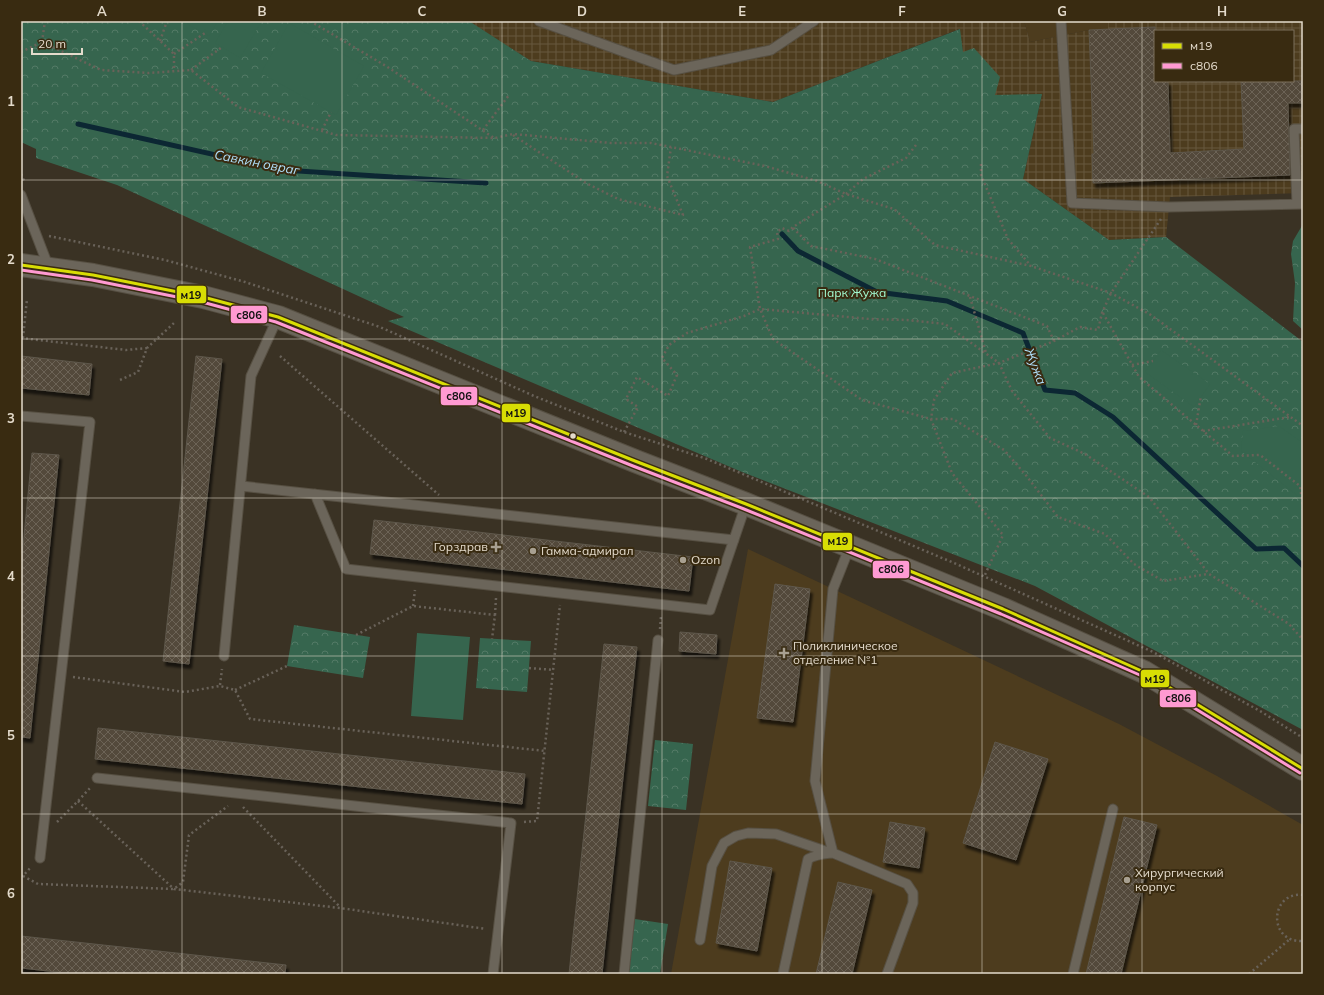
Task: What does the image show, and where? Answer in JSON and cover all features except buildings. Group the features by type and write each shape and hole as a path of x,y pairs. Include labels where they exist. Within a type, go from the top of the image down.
{"street":[{"path":"21,265 49,268 203,296 278,317 746,504 1003,609 1144,672 1303,769"}],"lane":[{"path":"539,21 674,70 771,50 814,21"},
{"path":"1061,21 1072,203 1169,207 1300,204 1294,129 1303,129"},
{"path":"21,195 49,268"},
{"path":"224,656 251,376 278,317"},
{"path":"21,416 90,422 40,858"},
{"path":"241,486 734,540"},
{"path":"315,494 346,569 710,610 746,504"},
{"path":"833,853 815,781 833,589 850,546"},
{"path":"624,974 658,640"},
{"path":"98,778 511,823 493,974"},
{"path":"1073,974 1113,809"},
{"path":"700,940 712,866 724,843 736,836 748,833 776,834 833,853 907,884 913,893 913,903 887,974"},
{"path":"783,974 808,859 815,855 833,853"}],"path":[{"path":"42,42 45,21"},
{"path":"139,21 174,54 174,71"},
{"path":"160,41 168,21"},
{"path":"310,21 386,66 495,138"},
{"path":"174,54 205,33"},
{"path":"21,52 42,42"},
{"path":"42,42 101,70 149,73 191,70 222,47"},
{"path":"191,70 238,107 336,135 495,138 513,134 611,143 651,143 765,166 817,181 846,194 894,209 935,245 1031,266 1111,293 1151,314 1303,426"},
{"path":"483,130 509,95"},
{"path":"322,130 331,112"},
{"path":"513,134 586,183 618,199 683,215 666,176 672,147"},
{"path":"916,145 906,158 863,180 846,194 789,231 782,228 777,232 778,239 750,247 760,310 773,339 862,400 931,419 953,419 1004,450 1025,474 1058,518 1105,534 1134,564 1163,580 1209,574"},
{"path":"981,164 981,175 1008,239 1031,266"},
{"path":"984,577 1003,535 952,473 931,419 934,400 952,373 998,363 1054,341 1080,327 1098,330 1102,313 1111,293 1169,207"},
{"path":"793,228 811,246 875,259 1047,326 1054,341"},
{"path":"970,296 986,353"},
{"path":"27,299 22,338 126,350 148,348"},
{"path":"624,432 638,407 626,399 637,377 668,396 677,375 662,358 669,345 687,333 760,310 945,324 998,363 1012,391 1050,438 1085,454 1149,497 1209,574 1290,624 1303,640"},
{"path":"1102,313 1139,377 1233,456 1260,455 1300,486 1303,507"},
{"path":"120,380 138,372 148,348 174,322"},
{"path":"280,356 456,509"},
{"path":"1132,365 1153,361"},
{"path":"1196,426 1201,396"},
{"path":"1203,431 1290,416"},
{"path":"413,606 417,577"},
{"path":"356,635 413,606 494,615 492,639"},
{"path":"511,823 537,821 560,612"},
{"path":"220,686 224,656"},
{"path":"61,675 185,692 220,686 235,690 287,666"},
{"path":"529,668 554,670"},
{"path":"235,690 250,719 545,751"},
{"path":"43,835 78,801 98,778"},
{"path":"78,801 174,889"},
{"path":"174,889 183,882 189,835 230,804"},
{"path":"241,805 340,908"},
{"path":"23,876 38,884 174,889 340,908 498,931"},
{"path":"1303,895 1291,896 1284,900 1280,906 1276,921 1283,935 1297,942 1303,941"},
{"path":"1249,974 1290,939"}],"shaded area":[{"path":"468,21 1024,21 1030,42 1089,30 1108,29 1108,21 1303,21 1303,193 1170,197 1166,237 1109,240 1023,179 1042,95 969,96 959,29 773,102 531,61"},
{"path":"1024,21 1108,21 1108,29 1089,30 1030,42"},
{"path":"748,549 1119,724 1217,776 1303,825 1303,974 671,974"}],"green space":[{"name":"Парк Жужа","path":"21,21 469,21 531,61 773,102 960,29 963,52 974,48 1000,77 995,95 1042,94 1023,179 1109,240 1166,237 1303,342 1303,730 1035,586 742,472 388,321 404,317 117,185 36,158 36,149 21,142"},
{"path":"182,21 218,21 209,36"},
{"path":"228,21 262,21 240,58 215,43"},
{"path":"289,23 364,66 336,115 261,73"},
{"path":"1303,224 1303,330 1293,321 1295,283 1291,254 1293,241"},
{"path":"1161,350 1210,384 1194,407 1145,372"},
{"path":"1279,426 1303,443 1303,500 1241,451 1243,431"},
{"path":"294,625 370,637 363,678 287,666"},
{"path":"417,633 470,637 463,720 411,716"},
{"path":"480,638 531,641 527,692 476,688"},
{"path":"655,740 693,744 686,810 648,806"},
{"path":"635,919 668,924 660,974 627,974"}],"waterway":[{"name":"Савкин овраг","path":"78,124 283,170 486,183"},
{"name":"Жужа","path":"782,234 798,251 877,292 947,301 1023,333 1045,390 1075,393 1113,417 1256,549 1284,548 1303,566"}],"transit line":[{"name":"м19","path":"21,265 93,275 203,297 278,317 635,461 746,504 1003,609 1144,672 1303,769"},
{"name":"с806","path":"21,270 92,280 202,302 276,322 633,466 744,509 1001,614 1142,676 1300,773"}],"place":[{"name":"Горздрав","path":"496,547"},
{"name":"Гамма-адмирал","path":"533,551"},
{"name":"Ozon","path":"683,560"},
{"name":"Поликлиническое отделение №1","path":"784,653"},
{"name":"Хирургический корпус","path":"1127,880"}]}
